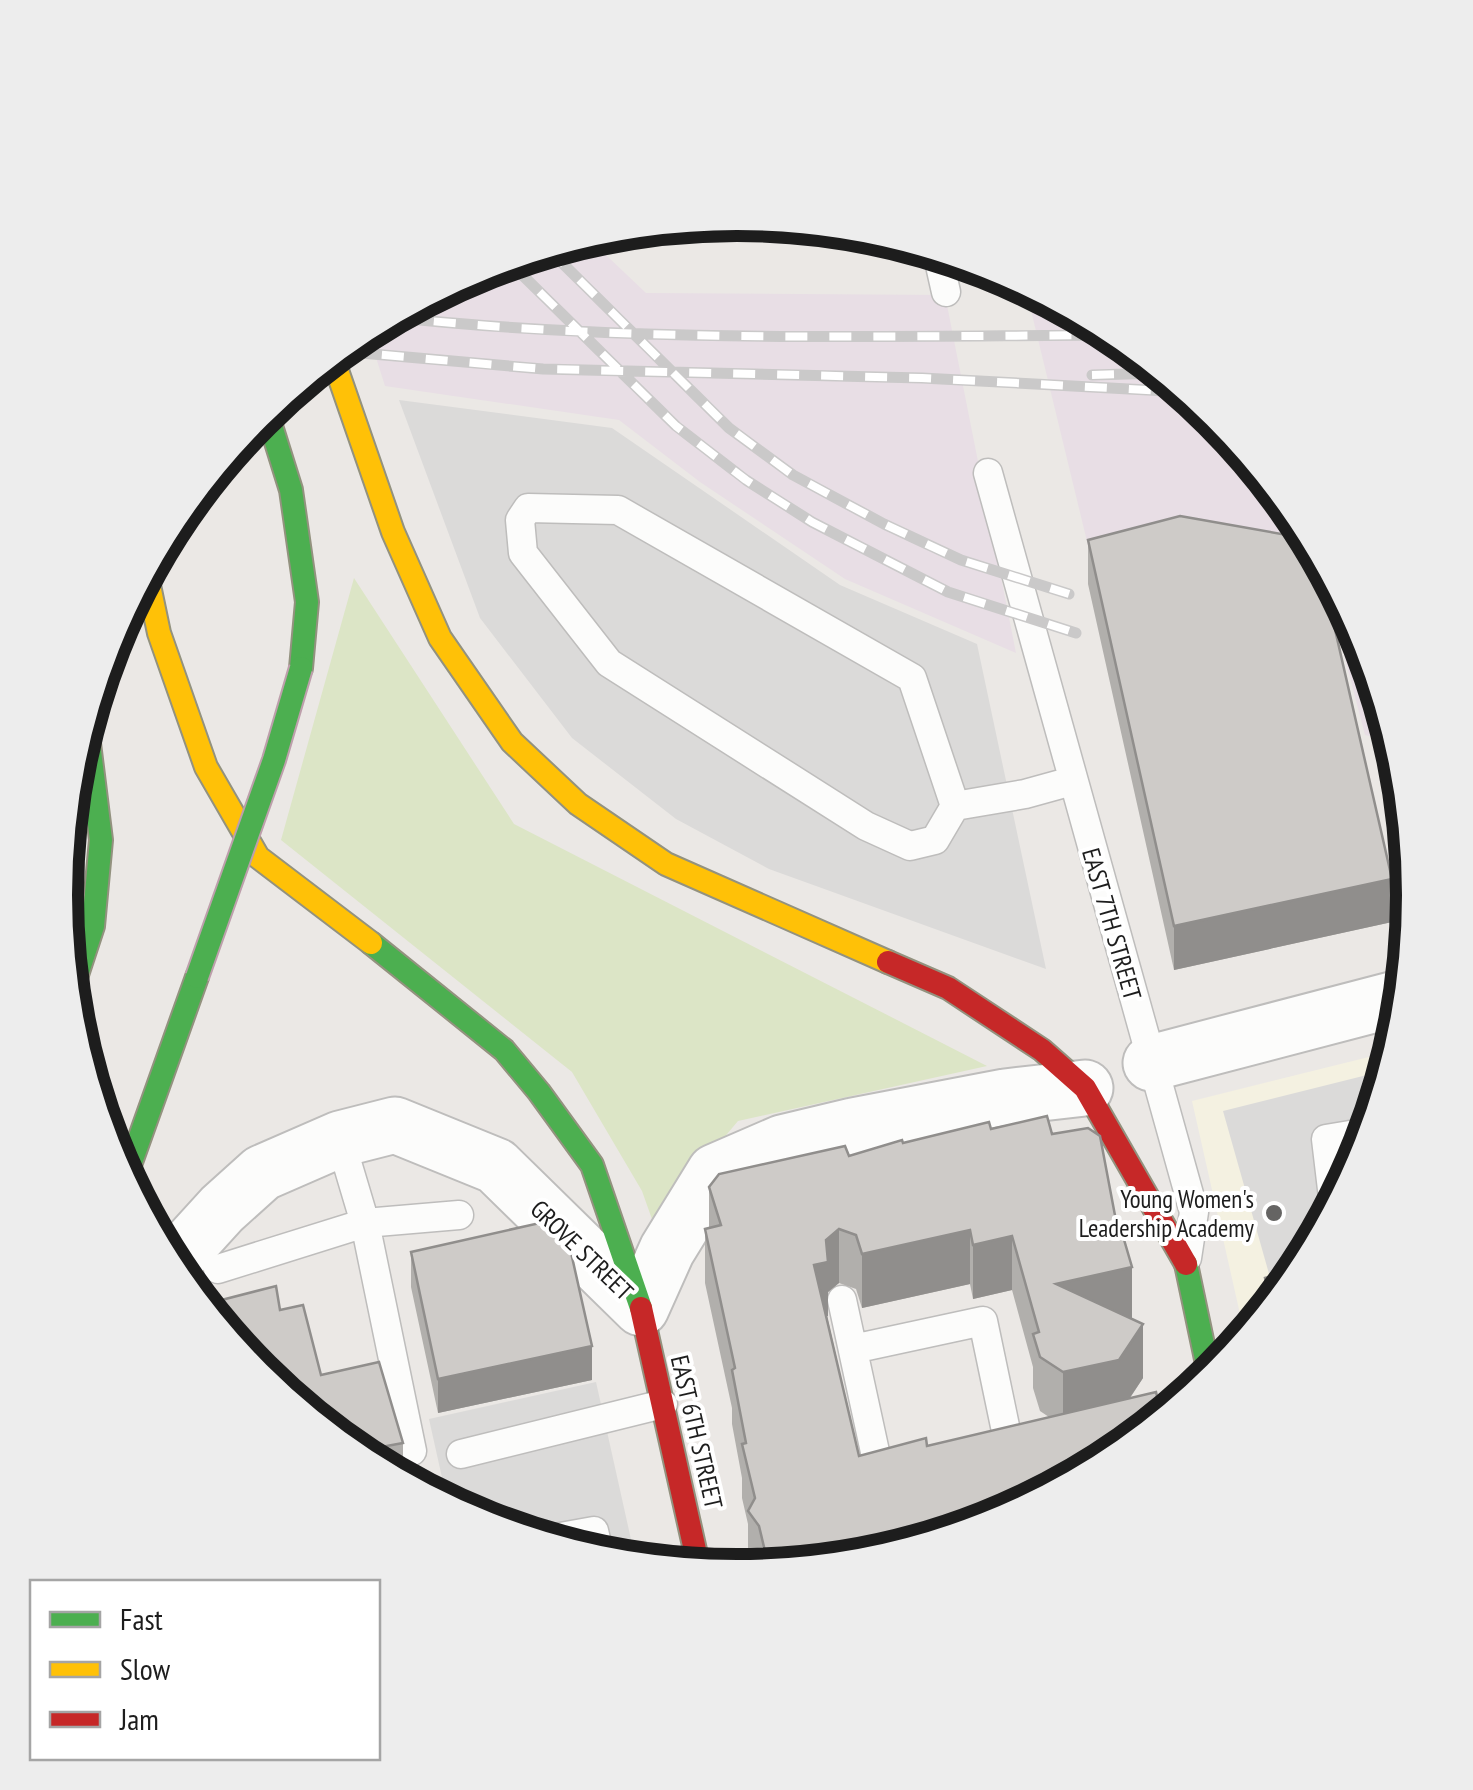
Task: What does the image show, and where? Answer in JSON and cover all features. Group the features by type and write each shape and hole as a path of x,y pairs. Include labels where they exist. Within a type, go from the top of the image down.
{"main road":[{"path":"337,371 393,532 440,638 512,742 578,804 666,864 948,988 1042,1050 1085,1088 1186,1264"},
{"path":"133,1158 274,760 302,668 307,602 291,490 272,428"},
{"name":"EAST 6TH STREET","path":"151,593 159,632 206,766 258,858 434,992 516,1064 592,1165 642,1308 697,1553"},
{"path":"81,962 93,926 101,840 91,761"},
{"name":"EAST 7TH STREET","path":"1186,1264 1206,1357"}],"street":[{"path":"1151,1064 1387,1002"},
{"name":"GROVE STREET","path":"195,1267 222,1209 262,1174 340,1139 395,1125 496,1166 642,1308 667,1250 716,1172 782,1143 853,1126 1005,1097 1085,1088"}],"lane":[{"path":"940,269 946,292"},
{"name":"EAST 7TH STREET","path":"988,473 1194,1212 1186,1264"},
{"path":"955,806 912,678 618,510 528,508 520,520 523,554 609,663 866,826 910,846 935,840 955,806 1072,781"},
{"path":"1331,1179 1326,1139 1350,1135"},
{"path":"340,1139 365,1222 412,1451"},
{"path":"195,1267 365,1222 460,1215"},
{"path":"842,1300 882,1484 919,1476"},
{"path":"853,1349 983,1321 1011,1456"},
{"path":"461,1454 663,1404"},
{"path":"575,1534 594,1530 596,1538"}],"shaded area":[{"path":"601,250 646,293 945,295 1016,653 845,579 700,482 619,420 385,386 372,346 484,286"},
{"path":"1030,305 1103,347 1171,400 1232,460 1303,559 1092,562"},
{"path":"399,400 612,428 840,585 977,644 1046,969 769,869 676,819 572,738 480,618"},
{"path":"1335,620 1361,683 1376,738 1365,735"},
{"name":"Young Women's Leadership Academy","path":"1376,1055 1361,1107 1328,1186 1284,1261 1241,1319 1192,1101"},
{"path":"1371,1074 1328,1186 1271,1280 1223,1111"},
{"path":"596,1382 632,1545 566,1532 484,1504 444,1485 429,1419"}],"green space":[{"path":"354,578 514,824 987,1066 738,1121 653,1222 642,1191 572,1072 281,840"}],"building":[{"path":"1180,516 1288,535 1331,610 1392,879 1174,926 1088,540"},
{"path":"1047,1116 1052,1134 1088,1128 1100,1136 1117,1226 1132,1267 1056,1284 1143,1324 1119,1360 1063,1372 1040,1357 1033,1334 1039,1332 1012,1236 973,1245 970,1230 862,1254 856,1235 839,1229 826,1240 828,1262 814,1265 859,1456 926,1438 927,1446 1156,1392 1158,1401 1066,1466 989,1504 907,1532 823,1548 766,1553 759,1526 748,1511 755,1498 742,1444 746,1443 732,1370 735,1368 705,1229 721,1225 709,1187 719,1174 845,1146 849,1156 902,1140 903,1143 989,1122 991,1129"},
{"path":"544,1222 570,1248 592,1346 438,1379 411,1252"},
{"path":"276,1286 280,1310 303,1305 321,1375 379,1362 403,1443 378,1448 335,1418 271,1361 218,1301"}],"railway":[{"path":"559,260 729,428 793,475 961,560 1069,594"},
{"path":"520,273 676,426 746,480 812,522 948,592 1076,633"},
{"path":"416,319 661,334 1084,335"},
{"path":"362,353 543,369 922,378 1160,391"},
{"path":"1092,375 1140,374"}],"traffic: fast":[{"path":"272,428 291,490 307,602 301,668"},
{"path":"197,977 274,760 301,668"},
{"path":"81,962 93,926 101,840 91,761"},
{"path":"371,943 504,1050 539,1092 592,1165 641,1308"},
{"path":"133,1158 197,977"},
{"path":"1186,1264 1206,1357"}],"traffic: slow":[{"path":"337,371 393,532 440,638 512,742 578,804 666,864 888,962"},
{"path":"151,593 159,633 206,767 258,857 371,943"}],"traffic: jam":[{"path":"888,962 948,988 1042,1050 1085,1088 1186,1264"},
{"path":"641,1308 696,1553"}],"place":[{"name":"Young Women's Leadership Academy","path":"1274,1213"}]}
